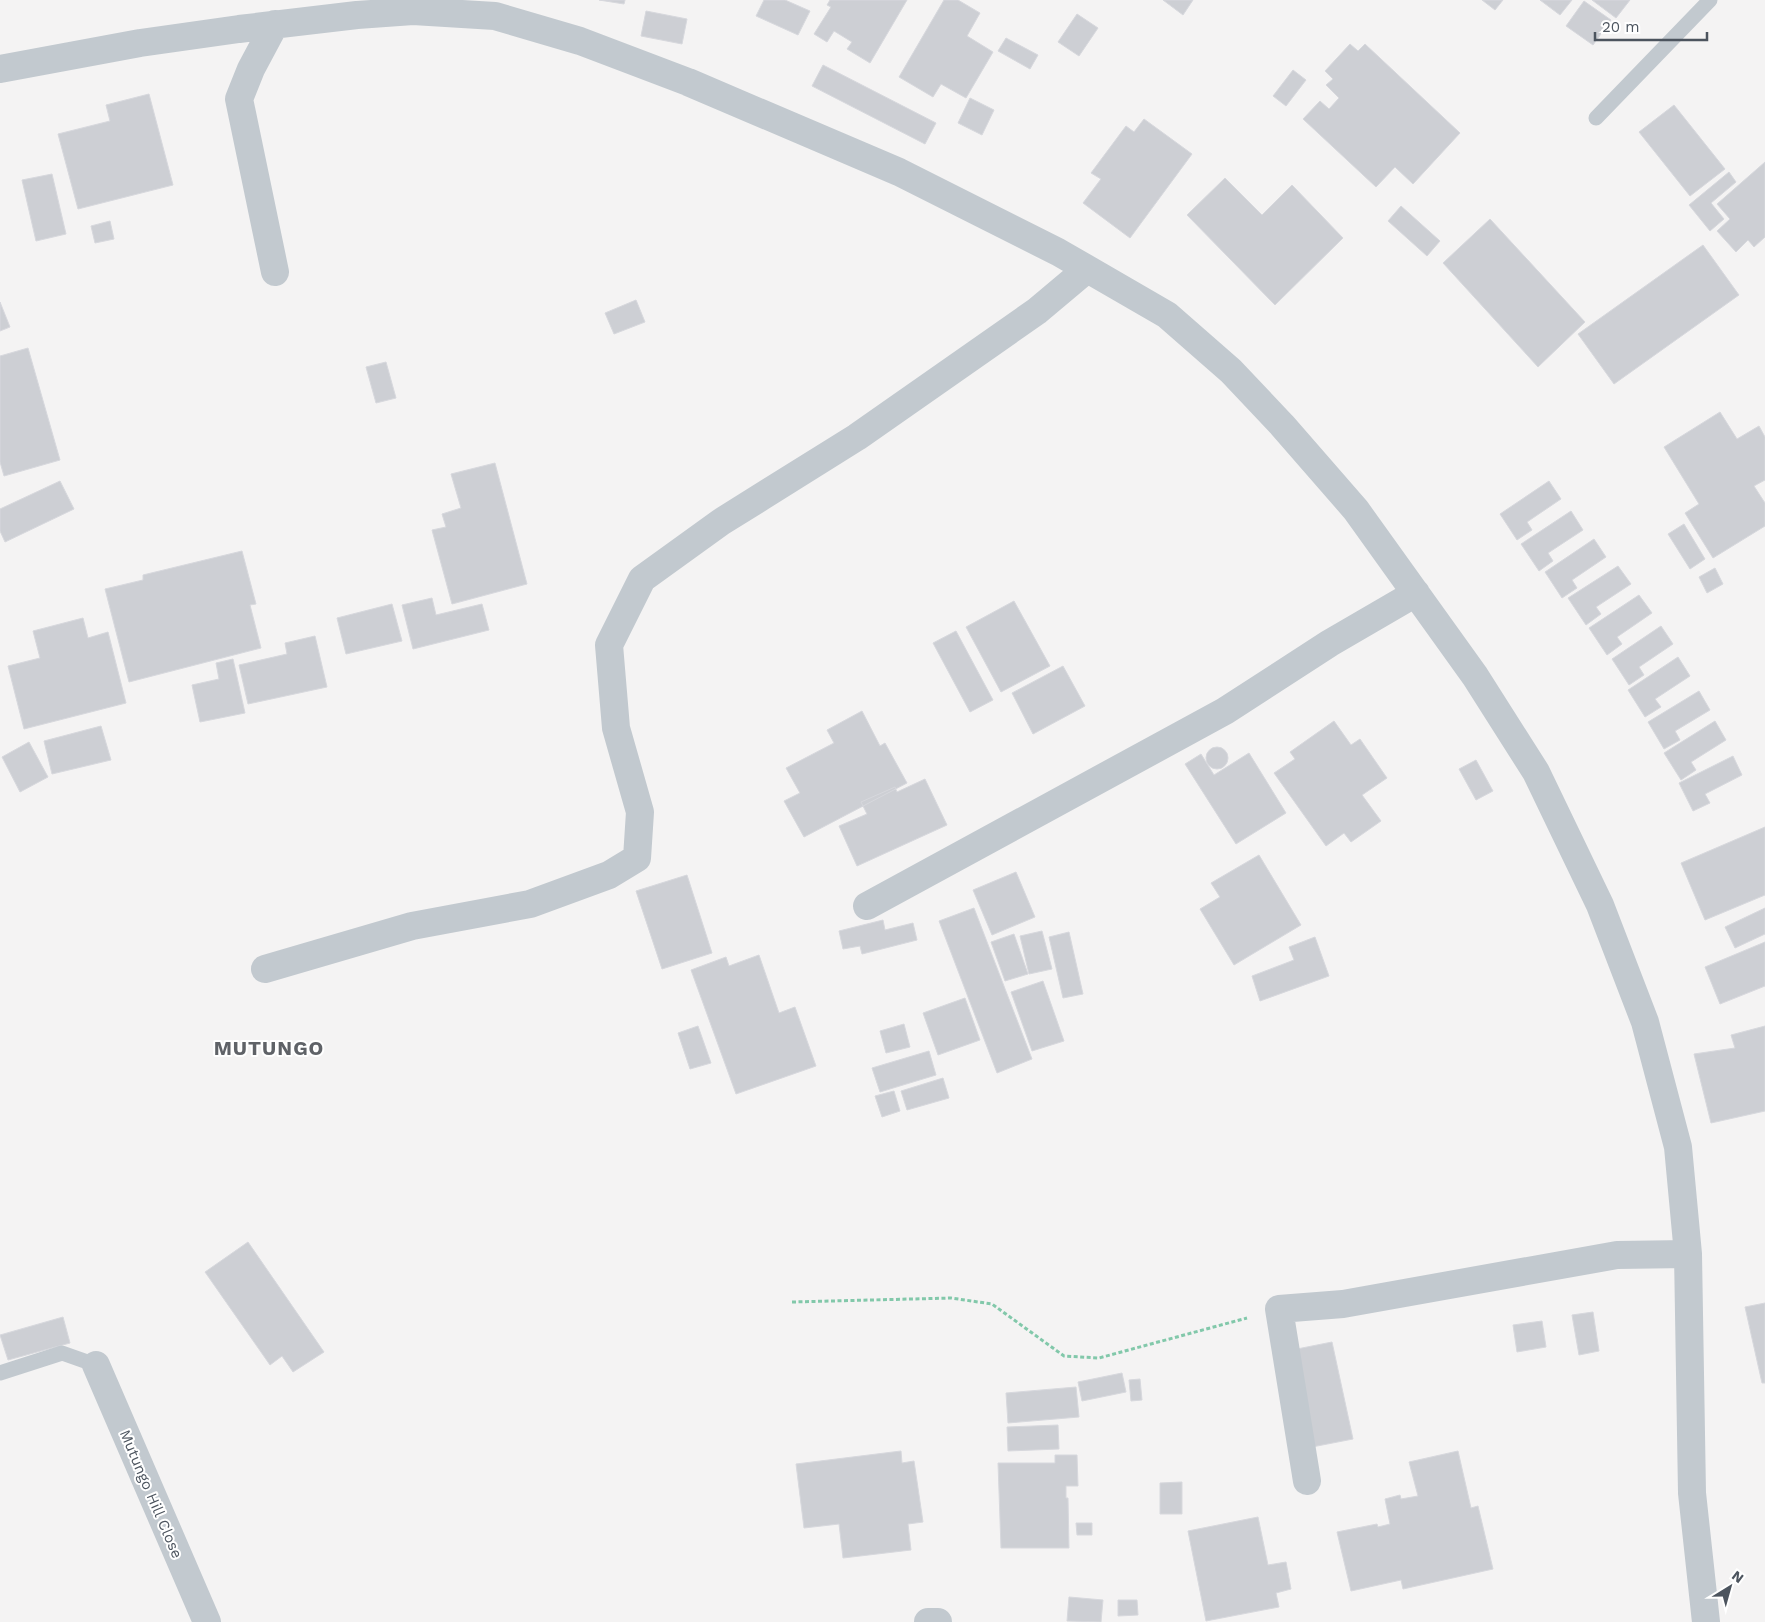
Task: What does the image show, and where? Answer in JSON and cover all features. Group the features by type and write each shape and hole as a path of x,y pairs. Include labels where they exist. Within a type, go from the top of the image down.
{"street":[{"path":"0,69 140,43 275,24 358,8 495,16 580,41 688,82 899,172 1058,252 1167,315 1231,371 1282,425 1356,510 1474,676 1536,772 1600,905 1645,1022 1678,1147 1688,1254 1692,1492 1706,1622"},
{"path":"275,24 251,69 239,99 275,272"},
{"path":"265,969 412,926 530,904 609,875 637,858 640,812 616,728 609,645 642,578 721,522 865,431 1037,311 1087,270"},
{"path":"867,906 1225,711 1330,643 1416,593"},
{"path":"1307,1481 1279,1309 1343,1304 1617,1255 1688,1254"},
{"name":"Mutungo Hill Close","path":"96,1365 207,1622"},
{"path":"928,1622 938,1622"}],"lane":[{"path":"1596,118 1710,0"},
{"path":"0,1373 62,1353 96,1365"}],"path":[{"path":"792,1302 951,1298 992,1304 1064,1356 1099,1358 1279,1309"}],"building":[{"path":"599,0 625,0 624,4"},
{"path":"764,0 785,0 810,11 798,35 756,16"},
{"path":"830,0 907,0 870,63 847,49 852,42 834,31 827,42 814,34 831,7 827,5"},
{"path":"944,0 958,0 980,13 967,36 993,52 966,98 941,84 933,97 899,77"},
{"path":"1163,0 1193,0 1183,15"},
{"path":"1482,0 1503,0 1495,10"},
{"path":"1540,0 1572,0 1560,15"},
{"path":"1592,0 1630,0 1616,18"},
{"path":"1584,1 1611,20 1593,45 1566,26"},
{"path":"646,11 687,19 682,44 641,36"},
{"path":"1077,14 1098,28 1079,56 1058,42"},
{"path":"1006,38 1038,55 1030,69 998,51"},
{"path":"1350,44 1358,51 1365,44 1460,133 1413,184 1395,167 1376,187 1303,119 1320,101 1329,109 1339,98 1326,85 1333,79 1325,71"},
{"path":"823,65 936,123 925,144 812,86"},
{"path":"1293,70 1306,80 1286,106 1273,96"},
{"path":"149,94 173,185 78,209 58,134 110,121 106,105"},
{"path":"970,98 994,110 982,135 958,123"},
{"path":"1674,105 1725,169 1690,196 1639,132"},
{"path":"1144,119 1192,154 1130,238 1083,203 1101,179 1091,173 1126,126 1134,132"},
{"path":"1765,162 1765,237 1754,247 1748,240 1736,252 1717,231 1730,219 1717,204"},
{"path":"1729,172 1736,182 1711,203 1724,219 1710,231 1689,205"},
{"path":"52,174 66,234 36,241 22,180"},
{"path":"1225,178 1262,215 1292,185 1343,238 1275,305 1187,215"},
{"path":"1401,206 1440,241 1427,256 1388,221"},
{"path":"1490,219 1585,322 1538,367 1443,263"},
{"path":"110,221 114,239 95,243 91,226"},
{"path":"1703,245 1739,295 1614,384 1578,334"},
{"path":"636,300 645,322 614,334 605,313"},
{"path":"0,302 10,327 0,331"},
{"path":"28,348 60,460 4,476 0,462 0,356"},
{"path":"386,362 396,398 376,403 366,367"},
{"path":"1720,412 1737,439 1759,426 1765,437 1765,480 1754,486 1765,503 1765,526 1713,558 1685,513 1699,504 1664,447"},
{"path":"495,463 527,584 452,604 432,530 446,527 442,514 461,508 451,474"},
{"path":"60,481 74,509 5,542 0,531 0,509"},
{"path":"1549,481 1561,499 1527,522 1532,530 1517,540 1500,514"},
{"path":"1571,511 1583,530 1548,553 1553,561 1539,571 1521,544"},
{"path":"1684,524 1705,559 1690,569 1668,534"},
{"path":"1594,539 1606,557 1572,580 1577,588 1562,598 1545,572"},
{"path":"242,551 256,604 250,605 261,648 129,682 105,589 143,580 143,575"},
{"path":"1618,566 1631,584 1596,607 1601,614 1586,625 1568,598"},
{"path":"1715,568 1723,584 1707,593 1699,577"},
{"path":"1639,595 1652,613 1617,637 1622,644 1607,655 1589,628"},
{"path":"432,598 436,615 482,604 489,630 413,649 402,605"},
{"path":"1014,601 1050,666 1001,692 966,627"},
{"path":"392,604 402,641 346,654 337,618"},
{"path":"83,618 88,638 108,632 126,703 24,729 8,666 40,658 33,631"},
{"path":"1661,626 1673,644 1639,667 1644,675 1629,685 1612,659"},
{"path":"956,631 993,700 970,712 933,643"},
{"path":"315,636 327,687 248,704 239,665 287,654 285,643"},
{"path":"1678,657 1690,676 1655,699 1661,707 1645,717 1628,690"},
{"path":"233,659 245,713 200,722 192,685 219,679 216,663"},
{"path":"1063,666 1085,706 1033,734 1012,693"},
{"path":"1699,691 1710,710 1675,731 1680,740 1664,749 1648,722"},
{"path":"862,711 880,746 885,743 907,783 804,837 784,801 800,793 786,768 834,743 827,730"},
{"path":"1334,721 1351,745 1360,739 1387,778 1362,795 1381,821 1351,842 1344,833 1326,846 1274,773 1295,759 1290,752"},
{"path":"1715,721 1726,740 1691,762 1696,770 1681,780 1664,753"},
{"path":"101,726 111,760 52,774 44,741"},
{"path":"29,742 48,777 20,792 2,757"},
{"path":"1217,747 1225,750 1228,758 1225,766 1217,769 1209,766 1206,758 1209,750"},
{"path":"1249,753 1286,813 1236,844 1185,764 1201,754 1214,775"},
{"path":"1733,756 1742,775 1705,794 1710,803 1693,811 1679,783"},
{"path":"1476,760 1493,791 1476,800 1459,769"},
{"path":"925,779 947,825 857,866 839,826 867,814 861,802 895,787 897,792"},
{"path":"1765,827 1765,895 1705,920 1681,863"},
{"path":"1259,855 1301,925 1234,965 1200,909 1220,897 1211,883"},
{"path":"1016,872 1035,917 992,935 973,890"},
{"path":"687,875 712,953 662,969 636,891"},
{"path":"974,908 1032,1059 997,1073 939,921"},
{"path":"1765,908 1765,934 1735,948 1725,927"},
{"path":"883,920 885,930 913,923 917,940 862,954 860,946 843,949 839,931"},
{"path":"1042,931 1052,969 1029,974 1020,936"},
{"path":"1069,932 1083,994 1063,998 1049,937"},
{"path":"1014,934 1028,974 1005,981 991,942"},
{"path":"1315,937 1329,976 1260,1001 1252,976 1294,960 1289,947"},
{"path":"1765,942 1765,986 1720,1004 1705,967"},
{"path":"759,955 779,1013 795,1007 816,1066 736,1094 691,970 726,957 729,966"},
{"path":"1043,981 1064,1041 1032,1051 1011,992"},
{"path":"965,998 980,1040 938,1055 923,1013"},
{"path":"904,1024 910,1047 886,1053 880,1031"},
{"path":"698,1026 711,1063 690,1069 678,1033"},
{"path":"1765,1026 1765,1111 1711,1123 1694,1054 1735,1048 1731,1035"},
{"path":"929,1051 936,1075 880,1092 872,1068"},
{"path":"943,1078 949,1098 907,1110 901,1091"},
{"path":"894,1091 900,1111 882,1117 875,1096"},
{"path":"248,1242 324,1352 293,1372 282,1356 270,1365 205,1272"},
{"path":"1765,1303 1765,1383 1762,1383 1745,1307"},
{"path":"1593,1312 1599,1351 1579,1355 1572,1315"},
{"path":"63,1317 70,1343 8,1360 0,1335"},
{"path":"1542,1321 1546,1347 1517,1352 1513,1325"},
{"path":"1332,1342 1353,1439 1312,1447 1292,1350"},
{"path":"1122,1373 1126,1392 1082,1401 1078,1382"},
{"path":"1140,1379 1142,1400 1131,1401 1129,1380"},
{"path":"1076,1387 1079,1417 1008,1423 1006,1393"},
{"path":"1058,1425 1059,1449 1008,1451 1007,1427"},
{"path":"901,1451 902,1463 914,1461 923,1522 908,1524 911,1550 843,1558 839,1524 804,1528 796,1464"},
{"path":"1458,1451 1471,1508 1478,1506 1493,1569 1403,1589 1401,1580 1351,1591 1337,1532 1377,1524 1378,1527 1390,1524 1385,1499 1400,1495 1401,1499 1418,1496 1409,1462"},
{"path":"1055,1455 1077,1455 1078,1486 1066,1486 1069,1548 1001,1548 998,1463 1055,1463"},
{"path":"1182,1482 1182,1514 1160,1514 1160,1483"},
{"path":"1258,1517 1268,1565 1286,1562 1291,1589 1276,1593 1279,1607 1206,1621 1188,1531"},
{"path":"1076,1523 1092,1523 1092,1535 1077,1535"},
{"path":"1069,1597 1103,1600 1101,1622 1067,1621"},
{"path":"1118,1600 1137,1600 1138,1615 1118,1616"}],"district":[{"name":"MUTUNGO","path":"269,1048"}]}
